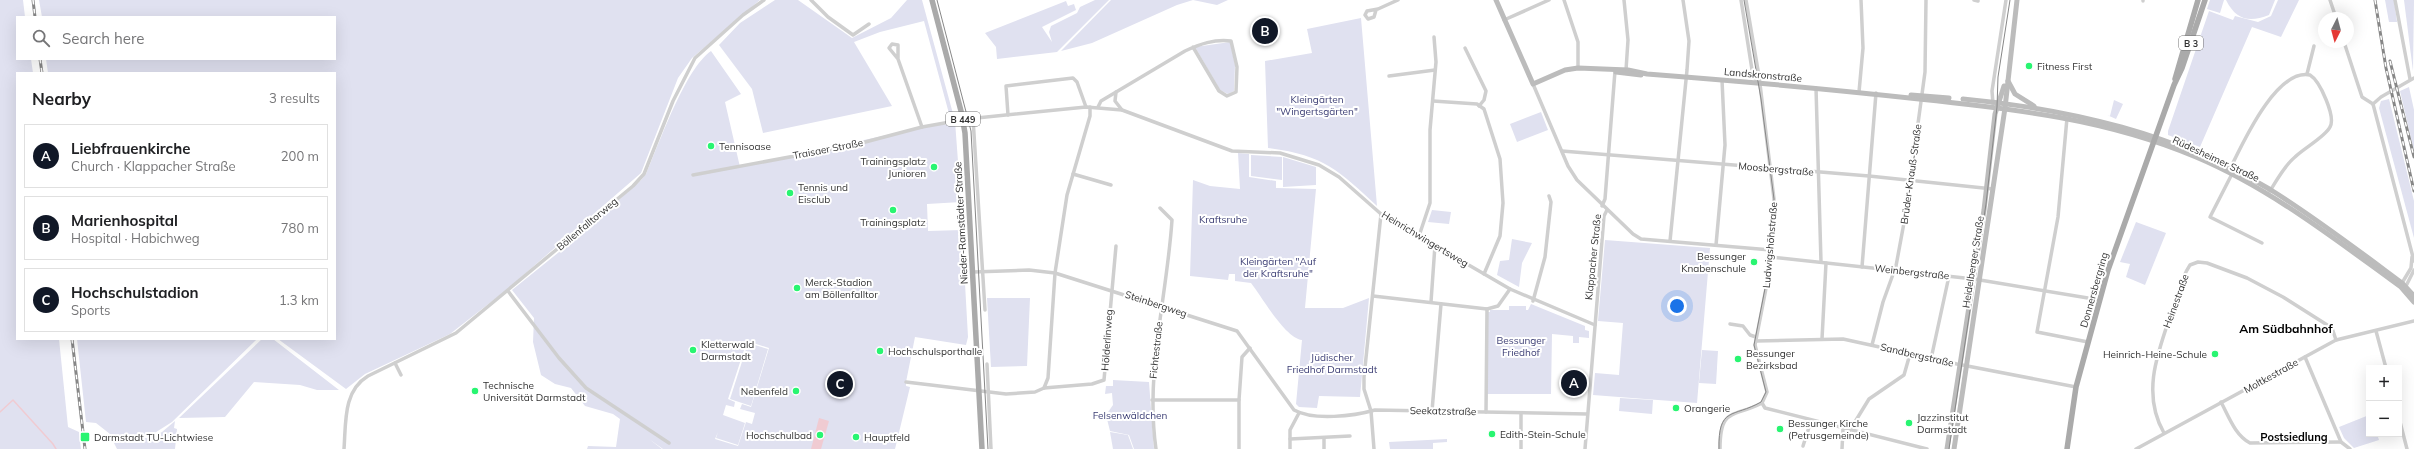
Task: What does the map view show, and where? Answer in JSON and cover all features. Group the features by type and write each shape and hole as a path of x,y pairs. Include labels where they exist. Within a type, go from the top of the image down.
{"main road":[{"name":"Nieder-Ramstädter Straße","path":"932,0 963,121 973,272 982,449"},
{"name":"Klappacher Straße","path":"1496,0 1532,84"},
{"name":"Heidelberger Straße","path":"1954,449 1963,366 1990,188 2005,106 2017,0"},
{"name":"B 3","path":"2174,85 2177,67 2198,0"},
{"name":"B 3","path":"2155,139 2174,85 2182,68 2204,0"},
{"name":"Landskronstraße","path":"1532,84 1565,70 1578,68 1615,71 1626,70 1647,74 1876,93 1996,105"},
{"name":"Landskronstraße","path":"1615,71 1626,75 1647,74"},
{"name":"Heidelberger Straße","path":"1990,188 1996,105 2007,78"},
{"path":"2007,78 2015,94 2037,108"},
{"name":"Rüdesheimer Straße","path":"1996,105 2068,115"},
{"name":"Rüdesheimer Straße","path":"2005,106 2037,108 2155,139 2231,171 2269,192 2403,285"},
{"name":"Donnersbergring","path":"2067,449 2076,387 2088,342 2117,243 2155,139"},
{"path":"2403,285 2414,296"},
{"path":"2403,285 2414,302"},
{"name":"Heidelberger Straße","path":"1947,449 1963,366"}],"street":[{"name":"Böllenfalltorweg","path":"344,449 350,395 359,382 450,337 508,291 640,180 644,174 682,79 695,58 743,15 764,0"},
{"path":"811,0 828,17 853,35 869,24"},
{"path":"1376,10 1398,0"},
{"path":"1504,20 1549,0"},
{"path":"1564,0 1578,42 1578,68"},
{"path":"1624,0 1628,40 1626,70"},
{"path":"1670,242 1689,41 1683,0"},
{"name":"Ludwigshöhstraße","path":"1740,0 1753,76 1758,83"},
{"name":"Ludwigshöhstraße","path":"1746,0 1759,76 1758,83 1774,199 1771,257 1756,339 1767,392 1762,403"},
{"path":"1859,92 1863,48 1861,0"},
{"name":"Brüder-Knauß-Straße","path":"1872,345 1893,270 1896,266 1910,180 1922,98 1926,50 1926,0"},
{"name":"Heidelberger Straße","path":"1996,105 1992,91 2006,0"},
{"path":"2330,0 2334,12"},
{"path":"2373,104 2381,97 2411,79 2395,0"},
{"path":"1419,236 1430,203 1430,130 1435,70 1434,37"},
{"path":"1098,107 1101,101 1193,47 1215,41 1231,41 1237,80 1236,92 1232,96 1227,96 1219,91 1193,47"},
{"path":"2307,74 2314,46"},
{"path":"1465,48 1486,91 1484,100 1479,106"},
{"path":"2346,48 2362,97 2373,104 2414,261"},
{"path":"898,60 922,127"},
{"path":"1389,76 1435,70"},
{"path":"1602,206 1605,199 1610,155 1615,71"},
{"path":"2262,243 2210,217 2253,123 2267,103 2288,82 2297,76 2307,74 2317,80 2331,115 2331,124 2324,133 2293,158 2269,192"},
{"path":"1008,115 1006,86 1073,78 1077,82 1086,107"},
{"path":"1716,245 1726,130 1722,80"},
{"name":"Klappacher Straße","path":"1532,84 1562,151 1577,180 1607,210 1604,216 1585,449"},
{"path":"1816,88 1821,262"},
{"path":"1116,92 1115,101 1122,110"},
{"path":"1862,267 1876,93"},
{"path":"1433,102 1479,106 1484,109 1500,159 1503,181 1500,236 1484,274"},
{"path":"1044,388 1048,378 1055,273 1067,195 1090,116 1090,107"},
{"name":"Heinrichwingertsweg","path":"963,121 973,118 1098,107 1122,110 1232,150 1280,153 1319,165 1339,177 1380,214 1510,289 1595,326"},
{"path":"2068,115 2058,217 2037,332 2088,342"},
{"name":"Nieder-Ramstädter Straße","path":"973,118 984,310"},
{"name":"Traisaer Straße","path":"693,174 854,145 922,127 963,121"},
{"name":"Moosbergstraße","path":"1562,151 1869,176 1990,188"},
{"path":"1073,174 1111,185"},
{"path":"1533,300 1545,257 1551,202 1549,196"},
{"name":"Fichtestraße","path":"1156,449 1152,400 1155,343 1167,276 1172,220 1160,208"},
{"path":"1607,210 1641,239 1771,250"},
{"path":"1374,449 1371,411 1364,388 1364,377 1380,214"},
{"path":"1430,302 1435,245"},
{"name":"Hölderlinweg","path":"906,382 988,392 1022,394 1035,392 1044,388 1092,384 1104,380 1116,246"},
{"path":"2403,285 2411,268 2412,256"},
{"name":"Weinbergstraße","path":"1771,257 1976,279 2100,300"},
{"name":"Heinestraße","path":"2164,434 2153,406 2154,367 2179,289 2190,265 2198,262 2207,263 2266,287 2332,328 2336,340"},
{"path":"1822,339 1826,263"},
{"name":"Steinbergweg","path":"973,272 1029,270 1055,273 1111,289 1237,331 1294,410 1299,413"},
{"path":"2403,285 2414,270"},
{"path":"1931,359 1949,276"},
{"path":"1372,296 1487,309 1498,306 1510,289"},
{"path":"508,291 554,352 586,388 669,443"},
{"path":"1432,411 1441,304"},
{"path":"1486,412 1487,309"},
{"name":"Moltkestraße","path":"2136,449 2336,340 2414,321"},
{"path":"1730,324 1744,326 1750,335 1756,339"},
{"path":"2376,331 2385,365"},
{"name":"Sandbergstraße","path":"1756,339 1843,338 1963,366 2076,387"},
{"path":"1239,449 1239,400 1242,357 1250,348"},
{"path":"1850,430 1869,399 1904,375 1910,354"},
{"path":"2305,357 2341,442 2350,449"},
{"path":"395,363 401,374"},
{"path":"987,364 991,449"},
{"path":"1152,400 1239,400"},
{"path":"2221,402 2236,431 2250,443 2341,442"},
{"path":"1720,449 1720,431 1729,416 1762,403 1765,408 1811,421 1927,449"},
{"name":"Seekatzstraße","path":"1299,413 1314,417 1371,411 1588,414"},
{"path":"1290,449 1291,426 1299,413"},
{"path":"1521,413 1521,449"},
{"path":"1803,446 1811,421"},
{"path":"1842,449 1843,429"},
{"path":"2402,430 2407,449"},
{"path":"1290,439 1350,436"},
{"path":"1324,438 1324,449"}],"green space":[{"path":"0,0 23,0 25,16 16,16 16,60 31,60 33,72 16,72 16,340 59,340 68,427 79,432 81,449 0,449"},
{"path":"39,0 760,0 692,58 678,78 641,173 505,291 450,334 365,374 346,389 279,340 336,340 336,72 48,72 46,60 336,60 336,16 42,16"},
{"path":"775,0 798,0 852,38 891,18 907,0 922,0 955,121 961,202 927,204 928,231 962,230 968,337 966,345 915,337 906,382 906,386 910,387 895,449 663,449 649,439 662,449 587,449 588,446 616,447 620,419 613,414 585,406 571,388 555,384 541,375 533,342 534,318 512,290 569,244 646,174 683,89 701,60 711,51 741,94 725,102 740,167 951,121 924,21 880,32 854,42 892,106 763,133 752,89 719,45 740,23","holes":["747,341 769,348 751,407 742,404 740,409 755,413 752,424 746,422 738,446 715,439 718,432 716,438 738,445 745,423 723,415 726,405 734,407 735,402 728,399"]},
{"path":"1095,0 1109,0 1057,52 997,59 996,47 985,33 1066,1 1068,6 1074,4 1076,10 1042,27 1052,42 1049,32 1051,26 1077,13 1080,7"},
{"path":"1111,0 1193,0 1177,5 1092,43 1061,51"},
{"path":"1193,0 1228,0 1217,5"},
{"path":"2210,0 2224,0 2220,13 2207,9"},
{"path":"2226,0 2275,0 2269,15 2249,19 2239,16 2234,12"},
{"path":"2278,0 2299,0 2281,37 2252,27 2200,147 2168,135 2168,131 2209,11 2233,20 2235,16 2258,22 2271,16"},
{"path":"2385,0 2394,0 2397,22 2389,22"},
{"path":"2404,0 2414,0 2413,71"},
{"name":"Kleingärten \"Wingertsgärten\"","path":"1361,18 1377,206 1329,166 1303,155 1268,148 1265,61 1312,53 1307,29"},
{"path":"1230,42 1235,65 1234,91 1228,94 1220,90 1195,47"},
{"path":"2409,87 2414,110 2414,151 2400,91"},
{"path":"2389,99 2414,201 2414,238 2379,108 2381,101"},
{"path":"2114,100 2123,104 2116,119 2107,115 2110,116"},
{"path":"1541,112 1548,130 1517,142 1510,124"},
{"path":"1238,153 1249,154 1249,177 1276,181 1276,188 1316,189 1305,308 1343,308 1369,298 1360,397 1319,396 1317,408 1299,407 1296,404 1302,340 1295,338 1281,325 1251,283 1235,281 1235,274 1229,274 1228,280 1190,276 1193,180 1210,186 1240,189"},
{"path":"1251,155 1282,157 1282,180 1251,176"},
{"path":"1283,157 1316,167 1316,185 1283,187"},
{"path":"1432,210 1451,212 1449,224 1428,222"},
{"path":"2136,222 2166,233 2145,285 2126,277 2130,264 2120,262"},
{"path":"1512,239 1532,243 1522,263 1519,287 1497,275 1500,261 1509,260"},
{"path":"1605,240 1710,248 1697,403 1593,395 1595,373 1619,375 1623,323 1598,321"},
{"path":"987,298 1030,298 1027,366 991,367"},
{"name":"Bessunger Friedhof","path":"1531,304 1585,326 1585,330 1589,331 1589,338 1579,337 1579,343 1573,343 1573,336 1552,334 1551,394 1487,394 1488,312 1490,312 1490,310 1509,310 1509,306 1526,306 1526,310 1528,310"},
{"path":"77,340 256,340 172,422 153,434 140,437 122,437 110,434 96,423 86,422"},
{"path":"261,340 274,340 339,390 317,390 300,385 254,382 225,417 179,418"},
{"path":"748,343 768,349 751,406 730,399"},
{"path":"1702,350 1718,351 1716,384 1699,383"},
{"name":"Felsenwäldchen","path":"1113,380 1149,382 1154,449 1134,449 1129,435 1110,431 1106,415 1113,405 1112,393 1105,394 1106,386 1113,386"},
{"path":"1620,398 1653,400 1652,414 1619,411"},
{"path":"2366,416 2366,437 2378,437 2379,440 2354,448 2344,438 2339,427"},
{"path":"175,421 174,428 177,429 175,449 117,449 112,439 149,438 162,432"},
{"path":"1110,432 1128,435 1133,449 1113,449"},
{"path":"1447,439 1447,442 1433,443 1433,449 1390,449 1389,442"}],"shaded area":[{"name":"Hochschulbad","path":"819,418 829,421 821,449 811,449"}],"waterway":[{"path":"0,412 13,400 56,449"}],"tram line":[{"path":"937,0 971,131 988,449"},
{"path":"1719,449 1719,435 1724,419 1729,415 1761,402 1766,392 1754,345 1768,273 1774,199 1761,99 1744,0"},
{"path":"1949,449 1986,204 1997,107 1998,77 2010,0"}],"railway":[{"path":"33,0 35,16"},
{"path":"2375,0 2386,68 2414,191"},
{"path":"40,60 42,72"},
{"path":"2390,61 2414,157"},
{"path":"72,340 85,449"}],"place":[{"name":"Marienhospital","path":"1265,31"},
{"name":"Fitness First","path":"2029,66"},
{"name":"Tennisoase","path":"711,146"},
{"name":"Trainingsplatz Junioren","path":"934,167"},
{"name":"Tennis und Eisclub","path":"790,193"},
{"name":"Trainingsplatz","path":"893,210"},
{"name":"Bessunger Knabenschule","path":"1754,262"},
{"name":"Merck-Stadion am Böllenfalltor","path":"797,288"},
{"name":"Kletterwald Darmstadt","path":"693,350"},
{"name":"Hochschulsporthalle","path":"880,351"},
{"name":"Heinrich-Heine-Schule","path":"2215,354"},
{"name":"Bessunger Bezirksbad","path":"1738,359"},
{"name":"Liebfrauenkirche","path":"1574,383"},
{"name":"Hochschulstadion","path":"840,384"},
{"name":"Technische Universität Darmstadt","path":"475,391"},
{"name":"Nebenfeld","path":"796,391"},
{"name":"Orangerie","path":"1676,408"},
{"name":"Jazzinstitut Darmstadt","path":"1909,423"},
{"name":"Bessunger Kirche (Petrusgemeinde)","path":"1780,429"},
{"name":"Edith-Stein-Schule","path":"1492,434"},
{"name":"Hochschulbad","path":"820,435"},
{"name":"Darmstadt TU-Lichtwiese","path":"85,437"},
{"name":"Hauptfeld","path":"856,437"}],"district":[{"name":"Am Südbahnhof","path":"2286,328"},
{"name":"Postsiedlung","path":"2294,437"}],"park label":[{"name":"Kraftsruhe","path":"1223,219"},
{"name":"Kleingärten \"Auf der Kraftsruhe\"","path":"1278,266"},
{"name":"Jüdischer Friedhof Darmstadt","path":"1332,362"}]}
